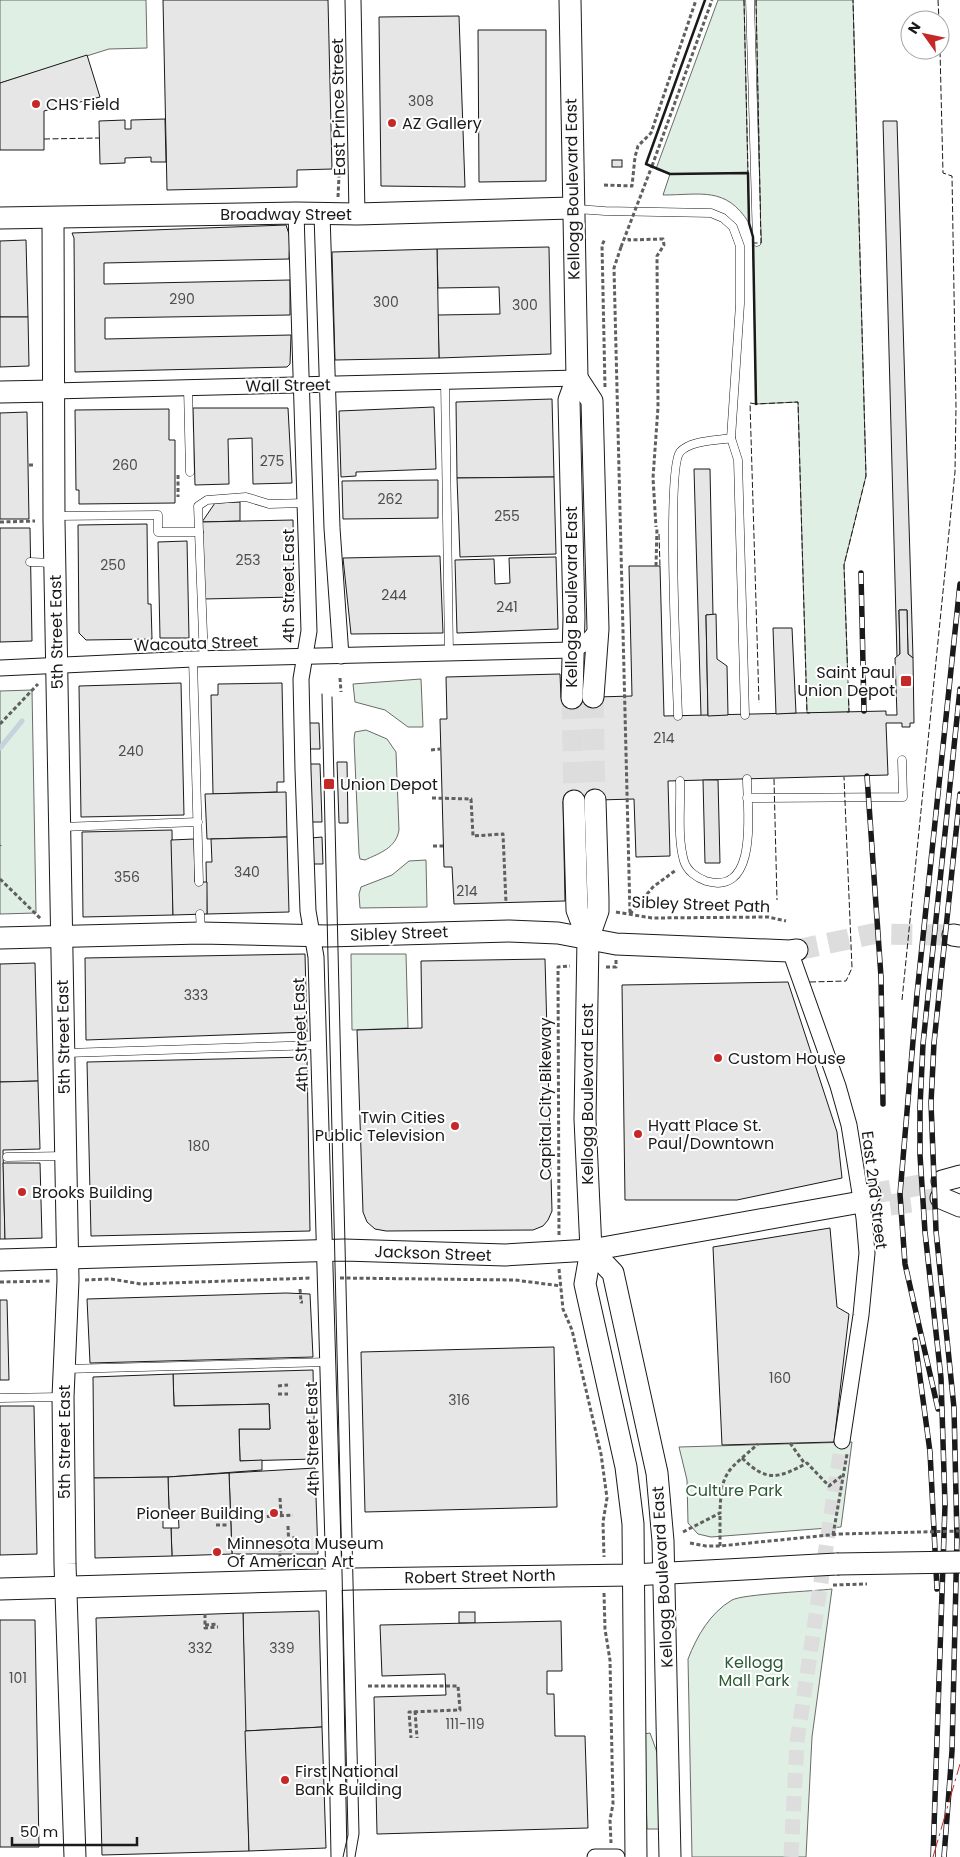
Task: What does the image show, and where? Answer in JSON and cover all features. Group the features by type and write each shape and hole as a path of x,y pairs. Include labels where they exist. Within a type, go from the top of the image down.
{"main road":[{"name":"Kellogg Boulevard East","path":"570,0 576,378 569,400 572,698"},
{"name":"Broadway Street","path":"0,218 296,213 357,214 572,208"},
{"name":"5th Street East","path":"53,218 54,563 67,1259 63,1397 66,1588 75,1857"},
{"name":"Kellogg Boulevard East","path":"576,378 592,402 598,629 593,697"},
{"name":"Wall Street","path":"0,392 53,391"},
{"name":"Kellogg Boulevard East","path":"595,800 598,911 588,939 585,1119 591,1250 585,1284 626,1467 633,1524 636,1857"},
{"name":"Kellogg Boulevard East","path":"574,801 577,910 588,939"},
{"name":"Sibley Street","path":"0,938 61,936 200,924 313,936 509,931 558,933 616,944 794,951"},
{"name":"Jackson Street","path":"0,1260 324,1251 496,1256 591,1250 868,1201"},
{"name":"Kellogg Boulevard East","path":"591,1250 613,1272 657,1473 664,1573 670,1857"},
{"name":"Robert Street North","path":"0,1589 334,1579 632,1575 837,1564 960,1562"}],"street":[{"name":"East Prince Street","path":"353,0 357,214"},
{"name":"4th Street East","path":"296,213 309,631 301,679 302,760 308,911 316,957 334,1579 339,1857"},
{"path":"322,214 329,384 332,528 341,656"},
{"name":"Wall Street","path":"53,391 576,378"},
{"path":"573,650 586,643 598,629"},
{"name":"Wacouta Street","path":"0,668 198,659 573,650"},
{"name":"East 2nd Street","path":"794,951 838,1086 868,1201 867,1253 861,1315 842,1441"},
{"path":"595,1857 614,1852"}],"lane":[{"path":"750,0 757,242"},
{"path":"572,208 605,211 711,213 724,218 733,227 740,246 740,304 731,438 738,460 745,715"},
{"path":"445,381 449,653"},
{"path":"188,388 190,472"},
{"path":"678,716 673,526 675,466 680,453 689,445 731,438"},
{"path":"199,882 198,506 207,500 246,497 269,504 305,503"},
{"path":"54,519 158,515 158,532 199,532"},
{"path":"30,562 54,563"},
{"path":"747,798 903,797 902,760"},
{"path":"680,781 685,864 698,878 708,882 728,880 745,862 748,847 747,779"},
{"path":"59,827 198,822"},
{"path":"64,1053 318,1045"},
{"path":"7,1157 65,1156"},
{"path":"64,1369 328,1362"},
{"path":"0,1398 63,1397"}],"path":[{"path":"604,185 632,186 638,146 651,133 696,0"},
{"path":"630,914 614,268 712,0"},
{"path":"629,238 629,240 663,238 664,245 657,256 658,408 653,478 656,566"},
{"path":"28,465 35,465"},
{"path":"0,522 54,519"},
{"path":"656,528 660,526"},
{"path":"340,678 340,692"},
{"path":"0,724 38,684"},
{"path":"431,750 441,748"},
{"path":"432,798 471,799 473,836 503,834 506,903"},
{"path":"433,846 443,846"},
{"path":"0,879 42,919"},
{"path":"630,914 653,887"},
{"name":"Sibley Street Path","path":"616,912 652,918 768,917 786,921"},
{"name":"Capital City Bikeway","path":"558,966 559,1230"},
{"path":"559,1272 563,1309 572,1330 601,1454 607,1498 604,1522 604,1557"},
{"path":"0,1282 44,1281"},
{"path":"300,1289 301,1302 303,1302"},
{"path":"278,1386 288,1385"},
{"path":"278,1394 288,1394"},
{"path":"790,1443 805,1464 807,1463 829,1486 844,1474"},
{"path":"720,1546 721,1487 723,1479 734,1463 758,1444"},
{"path":"742,1458 749,1465 771,1477 782,1476 805,1464"},
{"path":"280,1498 281,1515"},
{"path":"684,1532 720,1513"},
{"path":"261,1523 260,1516 293,1515"},
{"path":"216,1526 227,1525"},
{"path":"690,1543 720,1546 839,1534 960,1531"},
{"path":"288,1535 289,1548"},
{"path":"280,1558 280,1549 294,1548 294,1536"},
{"path":"604,1602 605,1629 610,1660 614,1804 610,1820 614,1852"},
{"path":"205,1614 205,1628 218,1626"},
{"path":"368,1686 458,1686 460,1710 410,1712 411,1738"},
{"path":"415,1711 417,1738"}],"green space":[{"path":"0,0 146,0 147,48 109,49 0,83"},
{"path":"718,0 744,0 749,223 740,211 722,198 701,194 663,195 670,174 656,169"},
{"path":"756,0 853,0 866,476 844,565 849,712 807,713 798,402 756,404 753,243 761,242"},
{"path":"421,679 423,727 408,727 385,710 355,702 353,684"},
{"path":"32,690 36,913 0,914 0,691"},
{"path":"366,730 387,739 396,752 399,830 391,846 365,860 360,859 359,854 354,739 355,732"},
{"path":"426,860 427,907 360,908 359,894 361,887 392,875 409,861"},
{"path":"351,954 406,954 408,1028 352,1030"},
{"name":"Culture Park","path":"852,1442 841,1527 711,1537 698,1534 688,1523 687,1480 679,1447"},
{"name":"Kellogg Mall Park","path":"832,1589 812,1737 806,1857 692,1857 688,1659 696,1642 705,1626 717,1611 732,1600 764,1594"},
{"path":"650,1733 658,1755 660,1829 647,1829 644,1734"}],"building":[{"path":"163,0 328,0 332,169 297,170 297,187 167,190"},
{"path":"459,16 465,187 381,186 379,17"},
{"path":"478,30 546,30 546,181 479,182"},
{"name":"CHS Field","path":"87,55 100,97 44,111 44,150 0,150 0,83"},
{"path":"165,119 166,162 151,162 151,157 125,158 125,163 100,164 99,121 125,120 125,129 131,129 131,120"},
{"path":"883,121 897,121 913,658 908,654 907,610 899,610 900,654 897,657"},
{"path":"612,160 622,160 622,167 612,167"},
{"path":"286,225 290,237 289,259 104,263 104,284 290,280 290,315 105,318 105,339 291,335 290,364 287,367 75,372 74,238 72,233"},
{"path":"26,240 28,317 0,317 0,241"},
{"path":"549,247 551,354 439,358 438,315 500,314 499,287 438,288 437,249"},
{"path":"437,249 439,358 335,360 332,252"},
{"path":"0,317 28,317 29,366 0,367"},
{"path":"552,399 554,477 457,478 456,402"},
{"path":"434,407 436,469 356,472 356,476 341,477 339,411"},
{"path":"193,408 288,408 292,483 253,484 252,438 228,439 229,484 195,485"},
{"path":"169,409 169,440 175,440 175,503 79,504 79,490 76,490 75,410"},
{"path":"27,412 29,519 0,519 0,413"},
{"path":"694,469 710,469 713,615 706,615 708,716 701,716"},
{"path":"554,477 556,554 460,557 457,478"},
{"path":"438,480 438,518 343,519 342,481"},
{"path":"240,502 240,521 202,522 215,503"},
{"path":"293,520 294,597 203,599 202,522"},
{"path":"147,524 148,604 151,604 152,639 86,640 79,633 78,525"},
{"path":"0,528 30,528 32,641 0,642"},
{"path":"187,541 189,638 160,638 158,542"},
{"path":"440,556 443,633 351,634 343,558"},
{"path":"556,557 558,629 457,633 455,560 494,559 495,584 510,583 509,558"},
{"name":"Union Depot","path":"629,566 660,566 664,716 886,711 886,715 897,715 895,658 900,654 899,610 907,610 908,654 913,658 914,723 910,723 910,727 902,727 902,723 886,723 888,775 668,781 670,856 636,857 634,799 563,801 565,901 454,904 452,867 444,867 440,719 447,719 446,677 560,674 561,698 632,696"},
{"path":"716,614 717,659 727,666 728,715 708,716 706,615"},
{"path":"773,628 792,628 796,713 776,714"},
{"path":"181,683 184,815 81,817 79,686"},
{"path":"282,683 284,782 277,782 277,792 213,794 211,695 218,695 218,684"},
{"path":"308,723 319,723 320,749 309,749"},
{"path":"337,762 347,762 348,823 339,823"},
{"path":"310,764 320,764 322,822 311,822"},
{"path":"703,780 718,780 720,863 705,863"},
{"path":"286,792 287,837 207,839 205,794"},
{"path":"172,830 173,915 83,917 82,832"},
{"path":"287,837 289,912 207,914 206,862 212,862 211,839"},
{"path":"322,837 323,864 312,864 311,838"},
{"path":"194,839 195,882 207,882 207,914 173,915 171,840"},
{"path":"305,954 307,1032 86,1040 85,958"},
{"name":"Twin Cities Public Television","path":"545,959 552,1211 548,1220 543,1226 533,1230 386,1231 375,1229 367,1222 363,1212 357,1030 422,1028 421,961"},
{"path":"35,963 38,1081 0,1082 0,964"},
{"name":"Custom House","path":"788,982 837,1132 842,1178 737,1200 625,1200 622,985"},
{"path":"307,1057 310,1231 91,1236 87,1062"},
{"path":"38,1081 40,1149 3,1150 5,1239 0,1239 0,1082"},
{"name":"Brooks Building","path":"3,1163 40,1163 42,1238 5,1239"},
{"path":"830,1228 837,1307 849,1314 834,1442 722,1445 713,1247"},
{"path":"286,1293 310,1294 313,1357 90,1363 87,1299"},
{"path":"0,1300 7,1300 9,1380 0,1380"},
{"path":"554,1347 557,1507 365,1512 361,1352"},
{"path":"313,1370 315,1459 240,1461 239,1429 270,1429 269,1404 174,1406 173,1374"},
{"path":"173,1374 174,1406 269,1404 270,1429 239,1429 240,1461 262,1460 262,1470 168,1477 94,1478 93,1377"},
{"path":"0,1406 34,1406 37,1554 0,1555"},
{"name":"Pioneer Building","path":"315,1468 318,1554 232,1554 229,1473"},
{"path":"229,1473 232,1554 172,1556 171,1528 179,1528 178,1510 169,1510 168,1477"},
{"path":"168,1477 169,1510 163,1510 163,1528 171,1528 172,1556 95,1558 94,1478"},
{"path":"319,1611 322,1727 245,1731 243,1613"},
{"path":"459,1612 475,1612 475,1623 459,1623"},
{"path":"243,1613 249,1851 102,1855 96,1618"},
{"path":"0,1620 35,1620 39,1847 0,1847"},
{"path":"561,1621 562,1671 547,1671 547,1694 554,1694 555,1736 585,1736 588,1828 377,1834 374,1697 446,1695 445,1674 382,1676 380,1625"},
{"name":"First National Bank Building","path":"322,1727 326,1848 249,1851 245,1731"}],"waterway":[{"path":"0,748 22,721"}],"tunnel":[{"path":"593,697 595,800"},
{"path":"572,698 574,801"},
{"path":"797,950 872,934 953,935"},
{"path":"870,1194 942,1181"},
{"path":"890,1205 941,1198"},
{"path":"791,1857 797,1742 842,1441"}],"tram line":[{"path":"322,694 348,1835 343,1857"},
{"path":"332,697 359,1834 355,1857"}],"railway":[{"path":"861,573 864,711"},
{"path":"938,1409 905,1264 900,1194 917,994 960,584"},
{"path":"933,1857 945,1505 941,1378 925,1232 920,1155 920,1106 923,1044 960,689"},
{"path":"867,776 881,977 883,1104"},
{"path":"944,1857 952,1751 957,1538 954,1408 936,1231 931,1103 934,1043 960,794"},
{"path":"915,1340 930,1452 937,1589"}],"fence":[{"path":"744,0 748,173"},
{"path":"756,0 761,243 753,243 756,404 798,402 807,713 810,713"},
{"path":"847,712 849,712 844,565 866,476 853,0"},
{"path":"938,0 938,10"},
{"path":"902,1000 955,472 956,407 952,176 943,173 940,60"},
{"path":"44,139 99,138"},
{"path":"756,404 750,403 759,703"},
{"path":"659,534 660,566"},
{"path":"810,982 846,981 852,968 844,777"},
{"path":"774,779 777,900"}],"wall":[{"path":"705,0 646,164 670,174 748,173 749,223 753,237 756,404"}],"power":[{"path":"933,1857 960,1764"}],"place":[{"name":"CHS Field","path":"36,104"},
{"name":"AZ Gallery","path":"392,123"},
{"name":"Saint Paul Union Depot","path":"906,681"},
{"name":"Union Depot","path":"329,784"},
{"name":"Custom House","path":"718,1058"},
{"name":"Twin Cities Public Television","path":"455,1126"},
{"name":"Hyatt Place St. Paul/Downtown","path":"638,1134"},
{"name":"Brooks Building","path":"22,1192"},
{"name":"Pioneer Building","path":"274,1513"},
{"name":"Minnesota Museum Of American Art","path":"217,1552"},
{"name":"First National Bank Building","path":"285,1780"}]}
